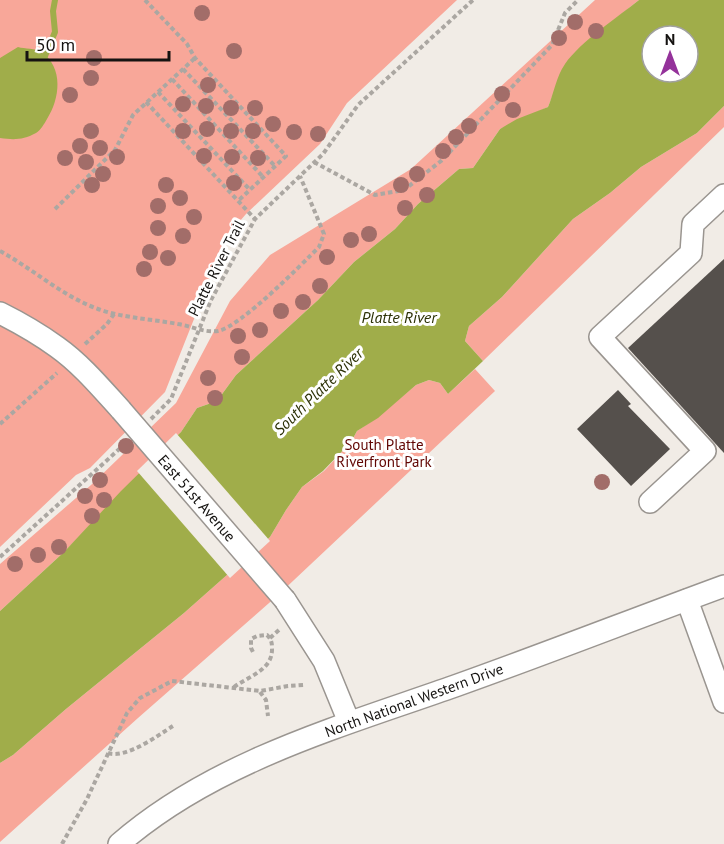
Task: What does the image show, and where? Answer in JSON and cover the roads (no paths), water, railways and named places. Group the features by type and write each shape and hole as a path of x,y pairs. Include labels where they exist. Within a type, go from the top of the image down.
{"street":[{"path":"650,502 705,451 600,338 691,253 693,224 724,195"},
{"name":"East 51st Avenue","path":"0,313 28,327 59,348 87,373 285,600 324,661 349,722"},
{"name":"North National Western Drive","path":"119,844 178,801 243,765 349,722 455,686 724,586"},
{"path":"687,600 724,702"}],"water":[{"name":"Platte River","path":"639,0 724,0 724,106 697,133 641,167 610,193 573,219 502,297 469,326 465,341 483,361 448,394 440,383 429,380 416,385 378,418 357,431 351,442 323,471 302,487 270,537 184,613 13,755 0,763 0,611 64,552 181,432 197,408 217,401 236,375 318,300 354,262 395,229 418,204 459,169 473,168 500,129 517,119 548,107 559,74 565,64 589,39"},
{"path":"18,47 39,51 48,58 56,75 57,93 51,111 38,132 23,138 0,138 0,58"}],"waterway":[{"path":"45,56 55,32 53,11 55,0"}],"water label":[{"name":"South Platte River","path":"318,391"}],"park label":[{"name":"South Platte Riverfront Park","path":"384,452"}]}
